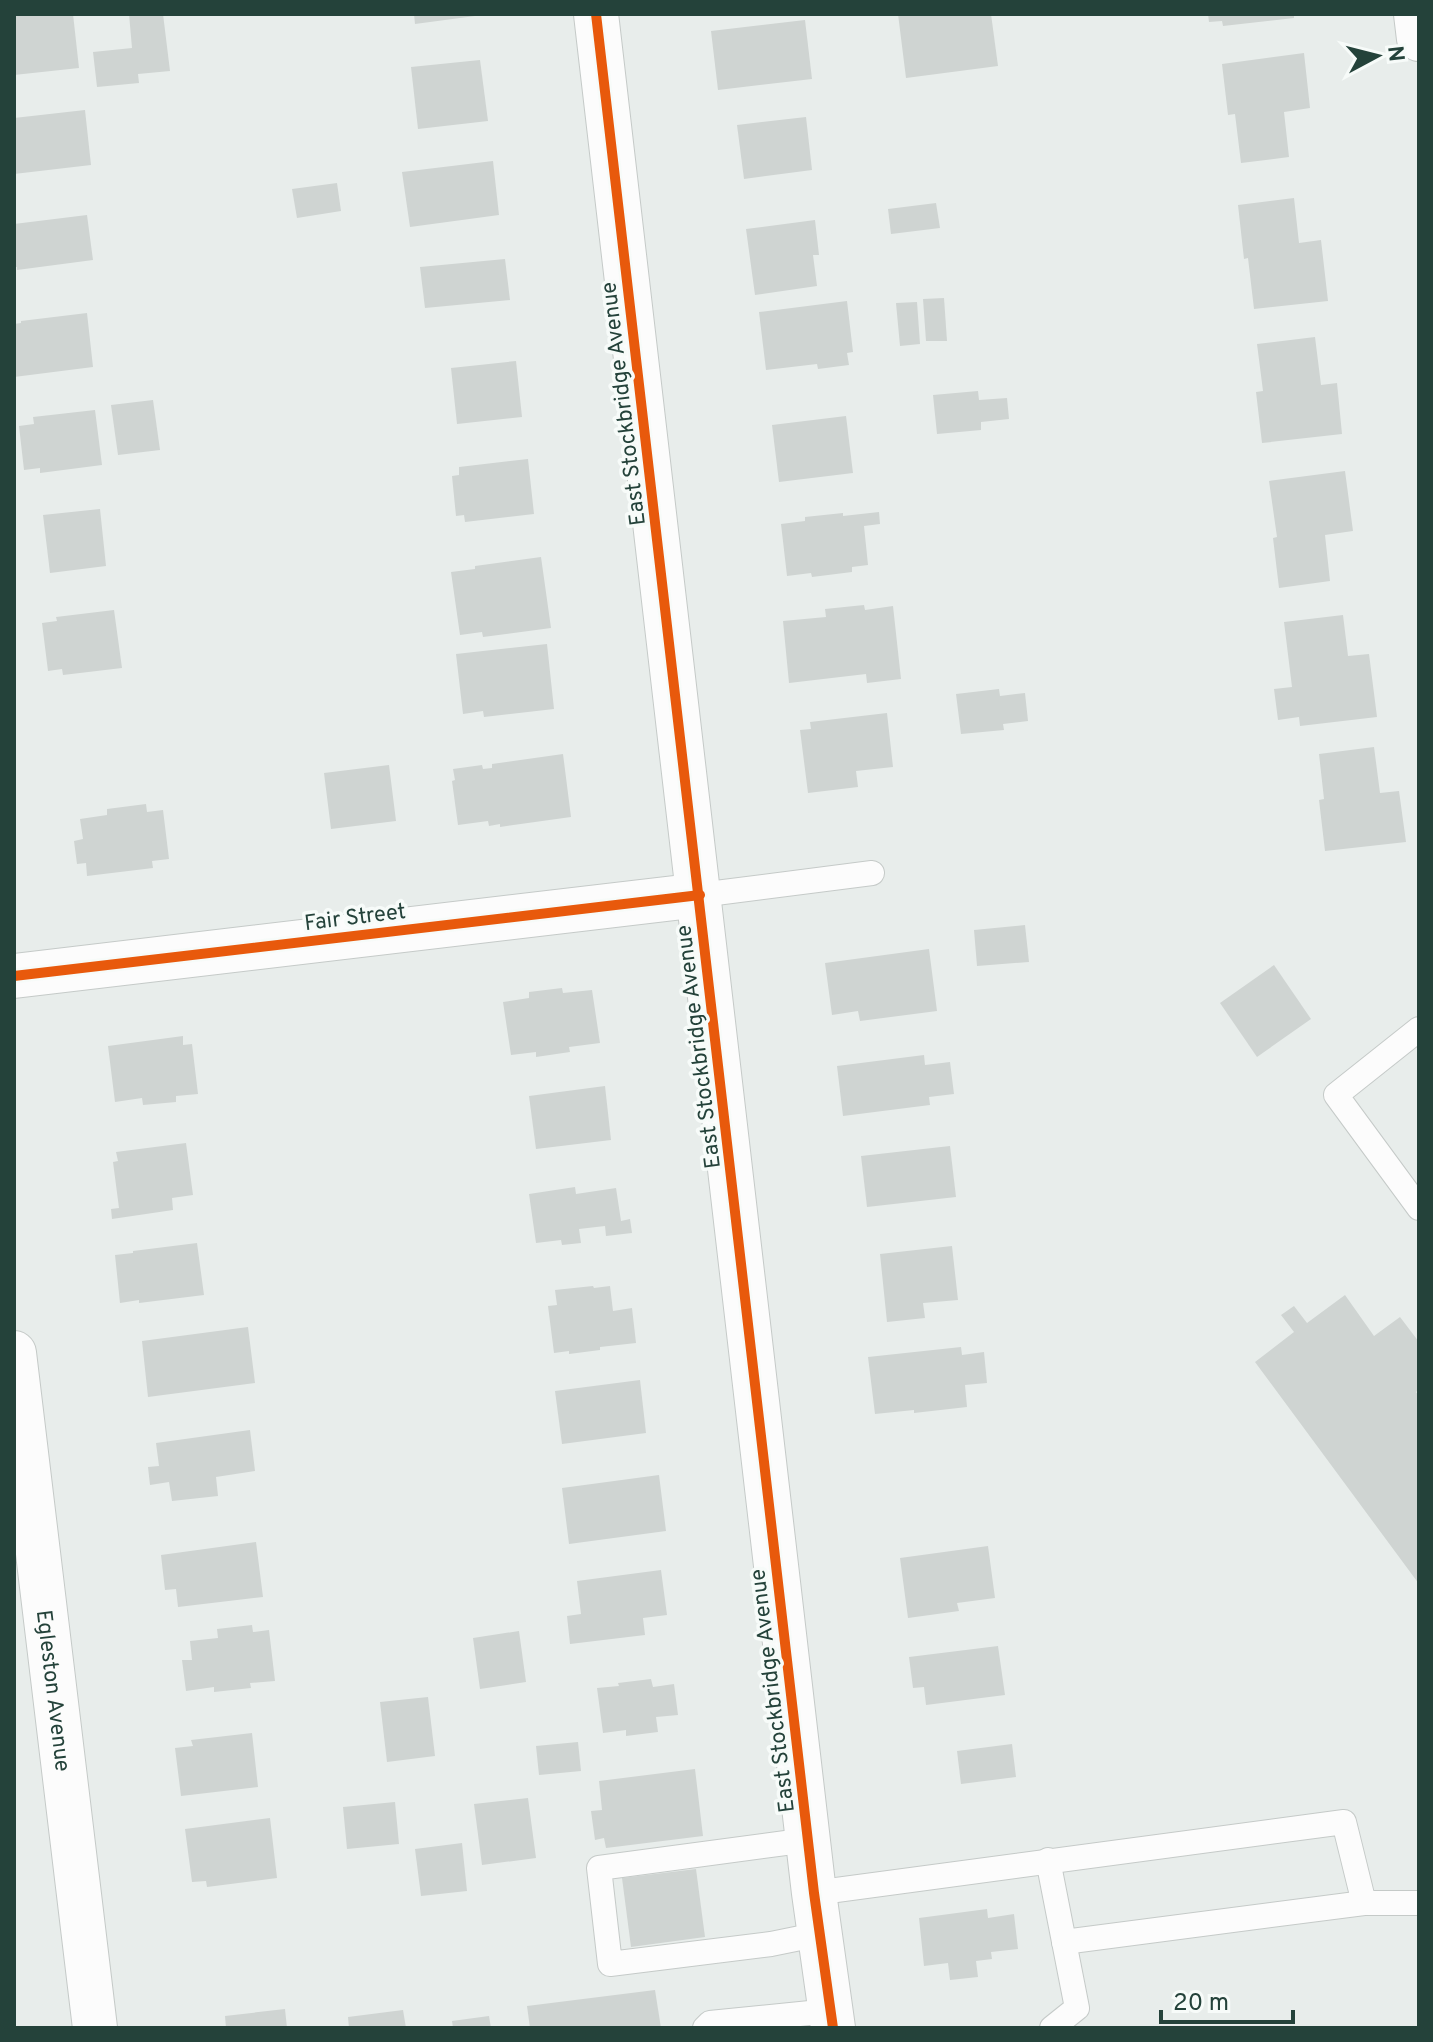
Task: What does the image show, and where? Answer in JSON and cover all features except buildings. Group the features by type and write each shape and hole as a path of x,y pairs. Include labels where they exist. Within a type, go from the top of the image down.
{"street":[{"name":"East Stockbridge Avenue","path":"596,14 831,2019"},
{"path":"1416,14 1419,39"},
{"name":"Fair Street","path":"14,976 700,895"},
{"name":"Egleston Avenue","path":"14,1353 95,2028"}],"lane":[{"path":"700,895 872,873"},
{"path":"1419,1029 1336,1095 1419,1208"},
{"path":"808,1840 599,1868 610,1964 771,1944 817,1913 1048,1860 1344,1822 1364,1903"},
{"path":"1048,1860 1077,2008 1052,2028"},
{"path":"1064,1942 1364,1903 1419,1903"},
{"path":"705,2028 710,2023 831,2019"}],"cycle path":[{"path":"596,14 814,1893 833,2028"},
{"path":"14,976 700,895"}]}
